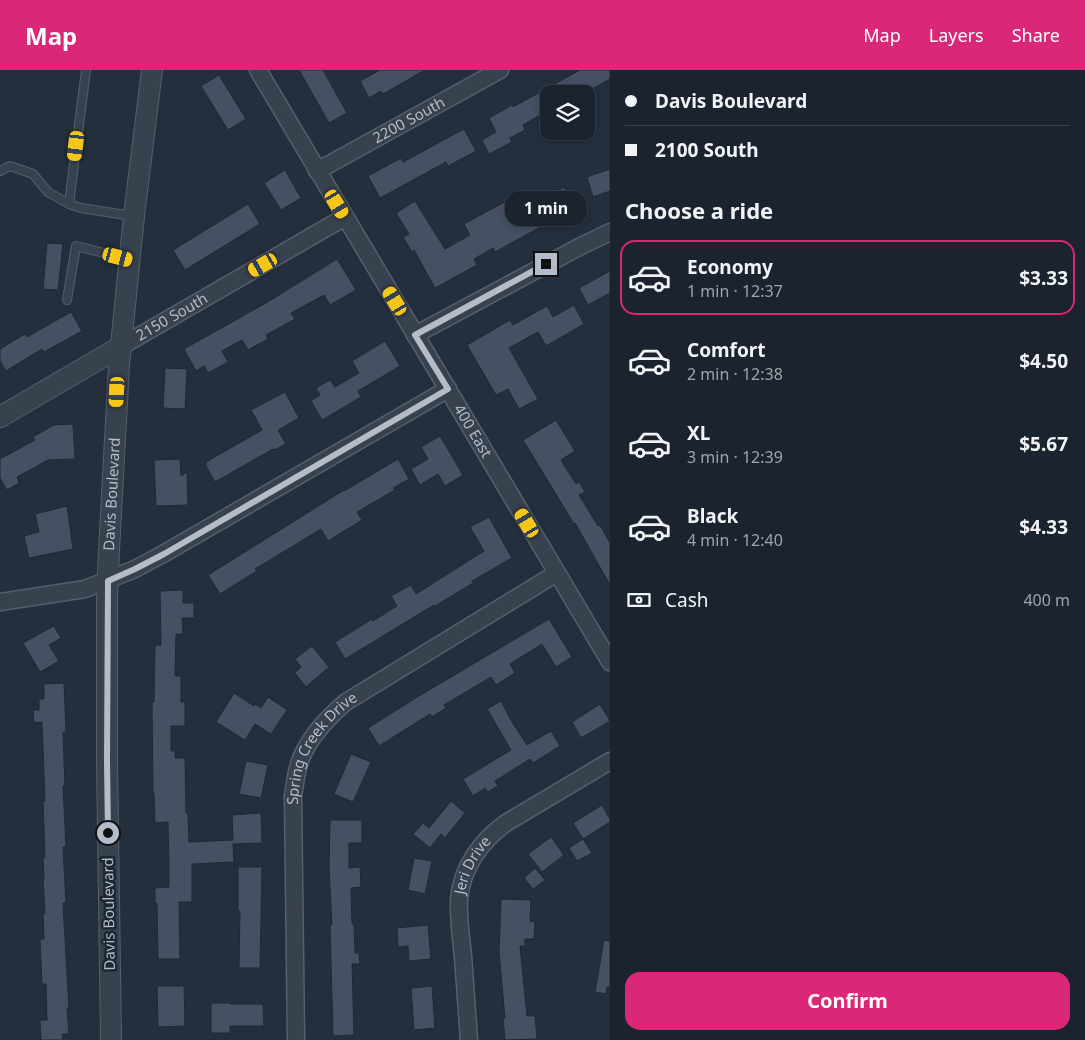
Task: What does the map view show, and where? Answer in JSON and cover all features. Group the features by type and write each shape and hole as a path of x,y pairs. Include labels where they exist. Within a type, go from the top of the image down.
{"street":[{"name":"Davis Boulevard","path":"111,1040 107,761 108,581 120,347 152,70"},
{"name":"400 East","path":"258,70 610,662"},
{"name":"2200 South","path":"317,171 500,70"},
{"name":"2150 South","path":"0,417 345,217"},
{"path":"415,335 610,232"},
{"path":"0,602 85,589 135,569 448,389"},
{"name":"Spring Creek Drive","path":"296,1040 293,796 300,762 307,746 331,714 346,702 557,573"},
{"name":"Jeri Drive","path":"469,1040 459,910 461,888 468,867 475,854 494,832 506,823 610,761"}],"lane":[{"path":"69,204 86,70"},
{"path":"0,171 10,166 33,174 48,192 69,204 81,208 134,216"},
{"path":"67,300 76,246 130,260"}],"building":[{"path":"299,70 323,70 347,113 329,123"},
{"path":"380,70 425,70 383,94 381,91 369,98 360,81"},
{"path":"580,70 610,70 610,79 595,87 595,85 553,85"},
{"path":"219,75 246,119 228,130 201,86"},
{"path":"540,92 540,115 523,125 525,130 510,138 512,142 489,154 482,140 496,132 489,118 512,105 513,107"},
{"path":"464,129 476,151 448,166 446,162 380,198 368,176 401,158 403,162"},
{"path":"610,169 610,191 593,197 587,177"},
{"path":"285,170 301,198 281,210 264,183"},
{"path":"564,187 575,208 495,252 493,248 474,259 477,265 435,288 414,250 412,252 403,237 409,234 396,213 415,201 445,249 470,235 464,224 508,200 510,204 532,192 537,202"},
{"path":"248,204 260,224 185,270 173,250"},
{"path":"47,243 63,244 58,290 43,289"},
{"path":"337,259 356,290 330,305 324,295 291,313 295,319 266,335 268,339 248,350 242,340 222,351 228,362 208,373 204,366 196,371 184,349 266,303"},
{"path":"610,271 610,293 588,305 579,288"},
{"path":"574,305 584,324 546,346 538,332 509,348 538,399 519,409 508,389 496,395 467,345 510,320 513,325 547,306 553,317"},
{"path":"71,312 82,331 44,352 42,349 6,371 0,361 0,349 25,334 27,337"},
{"path":"385,341 400,366 358,391 361,397 322,420 311,401 320,395 316,388 330,380 335,387 359,373 352,361"},
{"path":"165,368 187,369 185,409 163,408"},
{"path":"285,392 299,418 278,430 286,444 273,449 215,482 206,466 206,462 262,430 251,410"},
{"path":"556,420 575,451 561,460 576,484 579,482 585,492 579,495 610,543 610,585 575,523 523,440"},
{"path":"73,424 75,459 48,460 17,477 19,483 7,490 0,478 0,459 35,440 33,437 54,425"},
{"path":"440,436 463,475 445,486 438,474 420,485 411,469 428,459 421,447"},
{"path":"180,459 181,476 187,472 188,505 156,506 154,460"},
{"path":"398,459 409,479 393,488 395,490 357,512 362,520 328,541 321,529 255,569 257,571 220,594 208,575 344,490"},
{"path":"67,506 73,549 29,558 24,536 39,532 35,514"},
{"path":"489,517 512,558 345,659 335,642 397,606 391,596 411,585 416,594 484,551 470,527"},
{"path":"183,590 183,603 194,603 194,618 182,618 183,634 176,634 175,676 181,676 181,702 185,702 185,726 171,726 171,751 175,751 175,758 185,758 186,813 188,813 189,842 233,840 232,815 261,813 262,843 233,844 234,862 192,864 192,902 179,902 180,959 158,959 155,888 169,887 169,868 168,822 155,823 153,793 152,702 154,702 155,645 161,645 160,591"},
{"path":"549,619 572,657 556,667 542,644 510,664 515,673 496,685 491,677 444,705 446,708 432,717 430,714 379,746 368,728"},
{"path":"54,626 61,638 49,645 59,661 40,672 23,643"},
{"path":"312,646 329,667 306,687 295,673 301,667 295,659"},
{"path":"64,683 66,732 63,732 65,786 63,786 66,847 63,847 66,903 63,903 69,1034 62,1034 63,1040 41,1040 40,1020 47,1020 46,984 42,984 40,939 44,939 43,914 45,914 43,801 45,801 42,722 34,723 33,710 39,710 39,699 44,699 44,684"},
{"path":"234,693 254,706 255,704 261,708 268,697 287,710 271,734 255,724 245,740 216,722"},
{"path":"501,701 527,745 551,731 560,746 533,763 530,759 495,781 498,786 488,792 485,788 473,796 463,779 511,750 487,709"},
{"path":"600,704 610,721 581,738 572,722"},
{"path":"351,754 371,762 353,802 334,794"},
{"path":"246,761 268,765 261,798 239,794"},
{"path":"451,801 465,813 445,838 441,834 430,848 413,834 423,823 429,828"},
{"path":"602,805 610,822 583,839 573,823"},
{"path":"330,820 362,820 362,843 349,843 349,868 360,867 361,887 351,888 355,953 359,953 360,964 352,964 354,1035 333,1036 330,925 332,925 329,869"},
{"path":"551,837 564,855 542,872 528,854"},
{"path":"583,839 592,853 577,861 569,848"},
{"path":"414,858 432,861 425,894 408,890"},
{"path":"238,867 262,867 260,968 239,968 240,911 238,911"},
{"path":"535,868 545,880 533,889 524,878"},
{"path":"501,899 531,900 530,921 535,922 534,939 525,939 525,946 520,946 527,1016 535,1016 537,1039 505,1040 499,952"},
{"path":"428,925 431,959 409,961 408,946 398,947 397,928"},
{"path":"604,940 610,941 610,987 607,987 606,994 595,992"},
{"path":"157,986 184,986 185,1026 158,1027"},
{"path":"432,986 435,1028 414,1030 411,988"},
{"path":"211,1003 263,1004 264,1026 230,1026 230,1033 211,1033"}],"route":[{"path":"108,833 108,581 164,554 448,389 415,335 546,264"}]}
